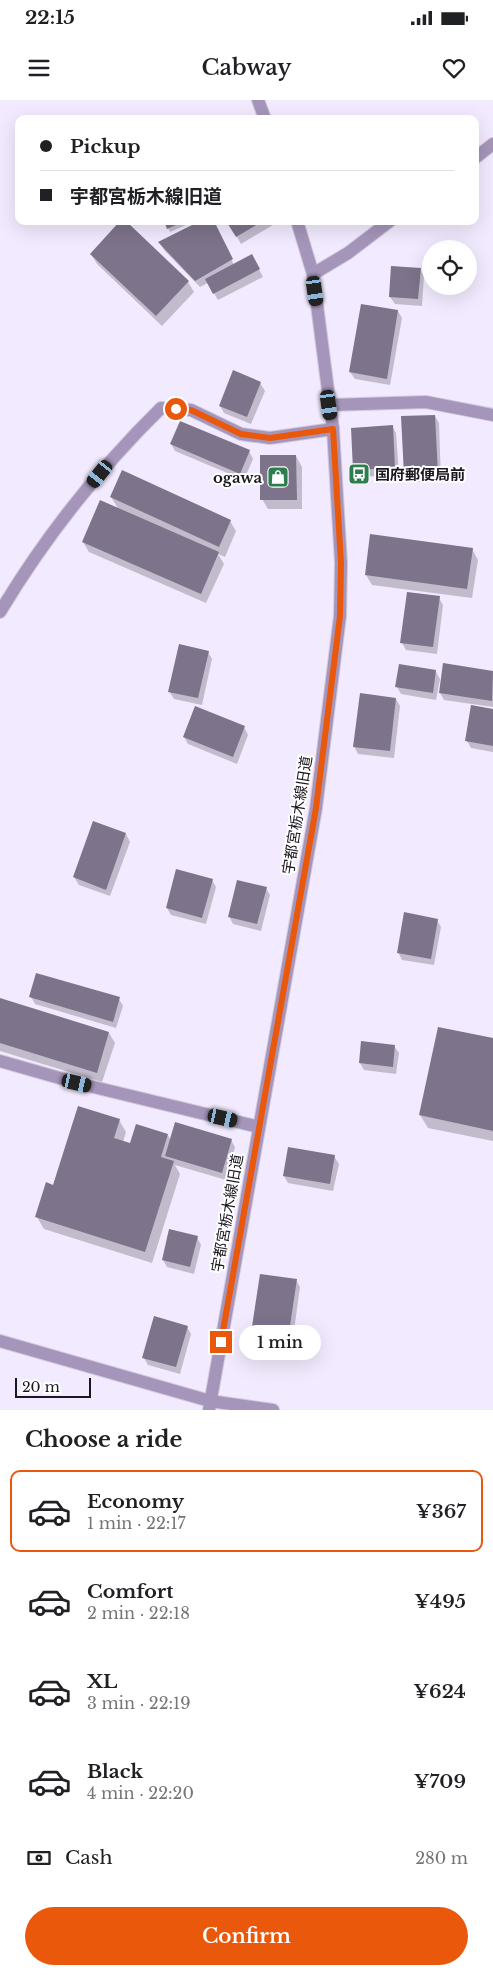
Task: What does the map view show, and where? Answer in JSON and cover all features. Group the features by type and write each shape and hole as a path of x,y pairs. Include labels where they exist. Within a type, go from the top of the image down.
{"street":[{"path":"258,100 264,115"},
{"path":"479,155 493,144"},
{"name":"宇都宮栃木線旧道","path":"210,1406 316,808 340,616 341,563 333,429 313,274 298,225"},
{"path":"313,274 348,252 385,225"},
{"path":"329,405 426,402 493,415"},
{"path":"0,612 50,535 126,443 162,408 191,410 241,434 270,438 333,429"},
{"path":"0,1061 77,1083 259,1127"},
{"path":"0,1340 210,1406 273,1410"}],"building":[{"path":"116,225 130,225 189,281 156,316 90,254"},
{"path":"166,225 176,225 167,229"},
{"path":"192,225 216,225 233,259 195,281 158,242"},
{"path":"228,225 256,225 236,237"},
{"path":"252,254 260,269 213,294 205,279"},
{"path":"391,266 421,268 418,299 389,297"},
{"path":"361,304 398,310 387,379 349,372"},
{"path":"233,370 261,382 247,417 219,406"},
{"path":"435,415 438,474 404,475 401,416"},
{"path":"180,421 250,450 240,474 170,444"},
{"path":"393,425 395,468 353,470 351,428"},
{"name":"ogawa","path":"260,455 296,455 297,500 260,500"},
{"path":"122,470 231,520 219,547 110,497"},
{"path":"100,500 219,552 201,594 82,542"},
{"path":"370,534 473,548 467,589 365,575"},
{"path":"407,592 440,596 433,647 400,643"},
{"path":"179,644 209,651 198,698 168,692"},
{"path":"443,663 493,671 492,701 439,693"},
{"path":"399,664 436,670 433,693 395,687"},
{"path":"360,693 396,698 390,751 353,747"},
{"path":"471,705 493,709 493,746 465,741"},
{"path":"195,706 245,726 233,757 183,737"},
{"path":"93,821 126,833 106,890 73,877"},
{"path":"176,869 213,879 202,918 166,908"},
{"path":"237,880 267,887 257,924 228,917"},
{"path":"404,912 438,919 431,959 397,953"},
{"path":"36,973 120,997 113,1022 29,997"},
{"path":"0,998 109,1032 97,1073 0,1043"},
{"path":"438,1027 493,1038 493,1131 419,1115"},
{"path":"361,1041 395,1045 393,1067 359,1063"},
{"path":"78,1106 120,1119 114,1138 130,1143 136,1124 168,1134 161,1157 174,1161 145,1252 35,1217 46,1182 53,1185"},
{"path":"175,1122 232,1139 222,1173 165,1156"},
{"path":"288,1147 335,1155 330,1184 283,1176"},
{"path":"169,1229 198,1236 190,1267 162,1260"},
{"path":"260,1274 297,1279 288,1339 251,1333"},
{"path":"154,1316 188,1326 176,1367 142,1358"}],"place":[{"name":"国府郵便局前","path":"359,474"},
{"name":"ogawa","path":"278,477"}],"route":[{"path":"176,409 191,410 241,434 270,438 333,429 341,563 340,616 316,808 221,1342"}]}
